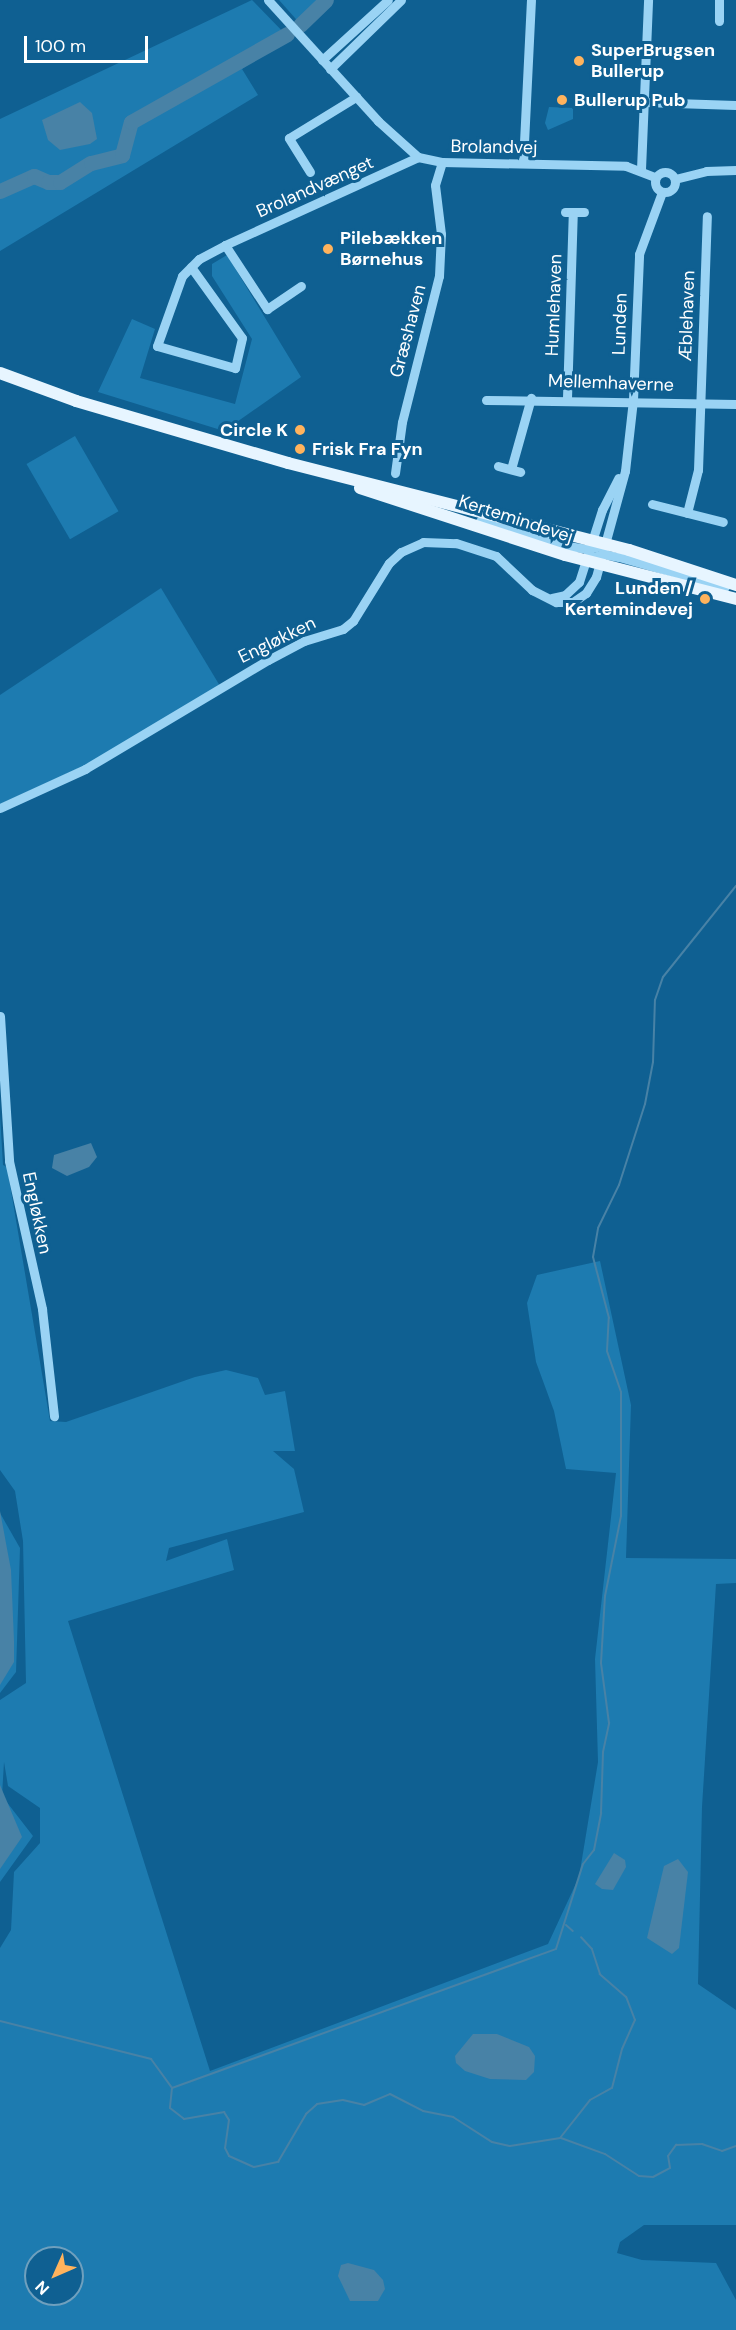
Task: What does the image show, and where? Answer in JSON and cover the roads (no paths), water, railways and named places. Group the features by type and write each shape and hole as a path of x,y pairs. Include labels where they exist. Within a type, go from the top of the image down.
{"main road":[{"name":"Kertemindevej","path":"0,373 76,401 603,553 736,599"},
{"name":"Kertemindevej","path":"288,464 403,502 736,587"}],"street":[{"path":"268,0 356,97 418,157"},
{"path":"322,60 388,0"},
{"path":"330,69 401,0"},
{"path":"524,164 531,0"},
{"path":"648,0 641,168 655,177"},
{"path":"719,0 719,21"},
{"path":"310,172 289,138 356,97"},
{"path":"644,102 736,105"},
{"name":"Brolandvej","path":"418,157 442,162 641,168"},
{"name":"Brolandvænget","path":"191,267 242,338 235,368 158,346 174,291 191,267 225,245 418,157"},
{"name":"Græshaven","path":"395,473 402,422 439,276 441,234 435,185 442,162"},
{"path":"675,179 706,171 736,170"},
{"path":"655,177 668,171 675,179"},
{"path":"655,177 654,183 662,192 672,189 675,179"},
{"name":"Lunden","path":"603,553 624,461 633,400 639,254 662,192"},
{"name":"Humlehaven","path":"567,398 569,212 584,212"},
{"name":"Æblehaven","path":"687,513 698,470 701,403 702,230 707,216"},
{"path":"225,245 267,309 301,286"},
{"path":"498,466 516,471 531,398"},
{"name":"Mellemhaverne","path":"486,400 567,398 736,404"},
{"name":"Lunden","path":"588,550 624,461"},
{"path":"652,504 723,522"},
{"name":"Engløkken","path":"0,808 85,769 286,651 343,629 353,621 389,563 401,552 423,542 456,543 496,556 543,597"},
{"path":"543,597 556,599 573,590 588,550"},
{"path":"543,597 565,603 580,598 592,585 603,553"},
{"name":"Engløkken","path":"0,1017 9,1161 42,1309 54,1416"}],"waterway":[{"path":"300,25 326,0"},
{"path":"0,191 34,176 48,182 60,182 91,163 122,155 131,122 287,34"},
{"path":"0,2021 151,2059 172,2088 556,1949 583,1864 594,1850 601,1813 603,1752 609,1723 601,1663 605,1596 621,1516 621,1392 607,1351 609,1318 593,1257 598,1228 619,1185 645,1104 653,1062 655,1000 663,977 736,886"},
{"path":"566,1925 573,1931"},
{"path":"172,2088 170,2108 184,2119 224,2112 229,2120 225,2148 229,2156 254,2167 278,2162 306,2114 317,2104 343,2100 364,2105 390,2094 423,2111 453,2117 492,2142 510,2146 560,2138 590,2100 612,2088 622,2049 635,2020 626,1997 600,1974 592,1949 581,1937"},
{"path":"561,2138 605,2154 639,2176 653,2177 670,2168 668,2156 676,2145 702,2144 722,2151 736,2146"}],"place":[{"name":"SuperBrugsen Bullerup","path":"579,61"},
{"name":"Bullerup Pub","path":"562,100"},
{"name":"Pilebækken Børnehus","path":"328,249"},
{"name":"Circle K","path":"300,430"},
{"name":"Frisk Fra Fyn","path":"300,449"},
{"name":"Lunden / Kertemindevej","path":"705,599"}]}
